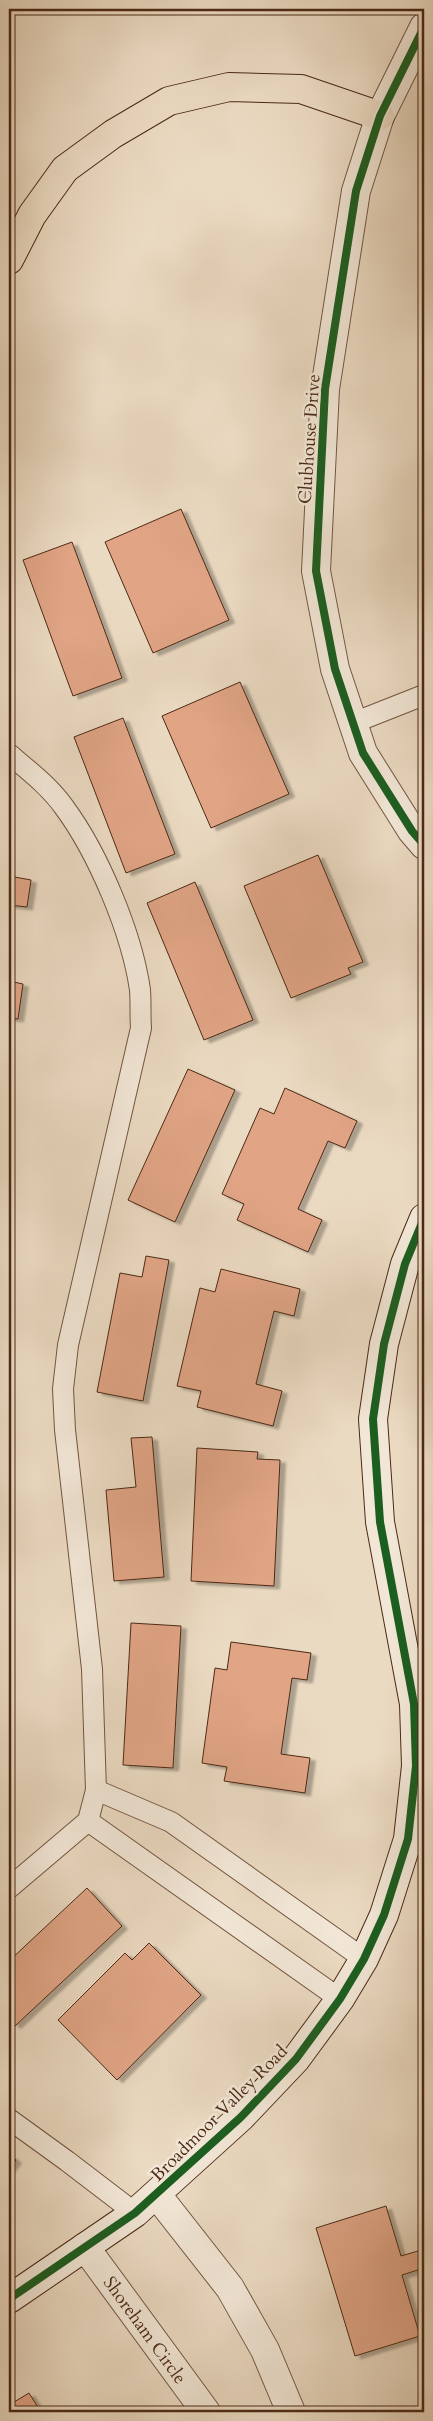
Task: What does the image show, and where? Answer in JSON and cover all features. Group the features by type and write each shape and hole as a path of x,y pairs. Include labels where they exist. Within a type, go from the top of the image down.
{"highway":[{"path":"9,260 32,215 65,169 113,134 169,101 229,87 301,89 380,116"}],"street":[{"name":"Clubhouse Drive","path":"424,27 380,116 356,191 325,390 316,571 335,669 363,753 412,831 424,845"},
{"name":"Broadmoor Valley Road","path":"9,2299 135,2213 157,2195 241,2117 289,2066 340,2000 364,1959 416,1841 420,1767 414,1704 380,1522 373,1419 384,1344 405,1264 424,1218"},
{"path":"157,2195 230,2288 265,2350 291,2412"},
{"name":"Shoreham Circle","path":"85,2248 206,2412"}],"lane":[{"path":"353,722 424,695"},
{"path":"9,754 36,776 64,806 100,867 129,943 140,990 141,1028 68,1345 63,1389 65,1430 92,1669 96,1790 88,1821 9,1888"},
{"path":"96,1790 171,1822 364,1959"},
{"path":"88,1821 340,2000"},
{"path":"9,2119 68,2161 135,2213"}],"building":[{"path":"181,509 229,620 153,653 105,542"},
{"path":"72,542 122,678 73,696 23,560"},
{"path":"240,682 289,794 211,828 162,716"},
{"path":"123,718 175,854 126,873 74,737"},
{"path":"318,855 363,962 348,968 351,974 291,998 244,886"},
{"path":"9,876 31,880 27,907 9,905"},
{"path":"195,882 253,1020 204,1040 147,903"},
{"path":"9,981 23,984 18,1019 9,1018"},
{"path":"188,1069 235,1090 175,1222 128,1200"},
{"path":"285,1088 357,1121 345,1148 328,1141 298,1209 322,1220 308,1252 237,1220 244,1204 222,1194 260,1108 274,1114"},
{"path":"146,1256 169,1260 143,1401 97,1392 120,1273 142,1277"},
{"path":"221,1269 300,1289 294,1316 274,1311 256,1384 282,1391 273,1426 197,1407 201,1391 177,1386 200,1288 215,1292"},
{"path":"152,1437 164,1577 114,1581 106,1490 136,1487 131,1438"},
{"path":"197,1448 258,1452 257,1459 280,1460 274,1586 191,1581"},
{"path":"131,1623 181,1626 173,1768 123,1765"},
{"path":"231,1642 311,1653 307,1680 292,1678 281,1754 310,1758 305,1793 224,1781 227,1767 202,1763 215,1668 227,1670"},
{"path":"87,1888 122,1926 15,2026 9,2019 9,1961"},
{"path":"149,1943 201,1995 117,2080 58,2020 125,1953 132,1960"},
{"path":"9,2155 16,2160 9,2170"},
{"path":"386,2206 401,2256 418,2251 424,2268 402,2275 420,2336 355,2356 316,2228"},
{"path":"29,2393 41,2412 9,2412 9,2405"}],"cycle path":[{"path":"424,27 380,116 356,191 325,389 316,571 335,669 363,753 412,831 424,845"},
{"path":"9,2299 135,2213 241,2117 296,2059 340,1999 364,1959 384,1915 408,1839 416,1766 414,1704 380,1522 373,1419 384,1344 405,1264 424,1218"}]}
